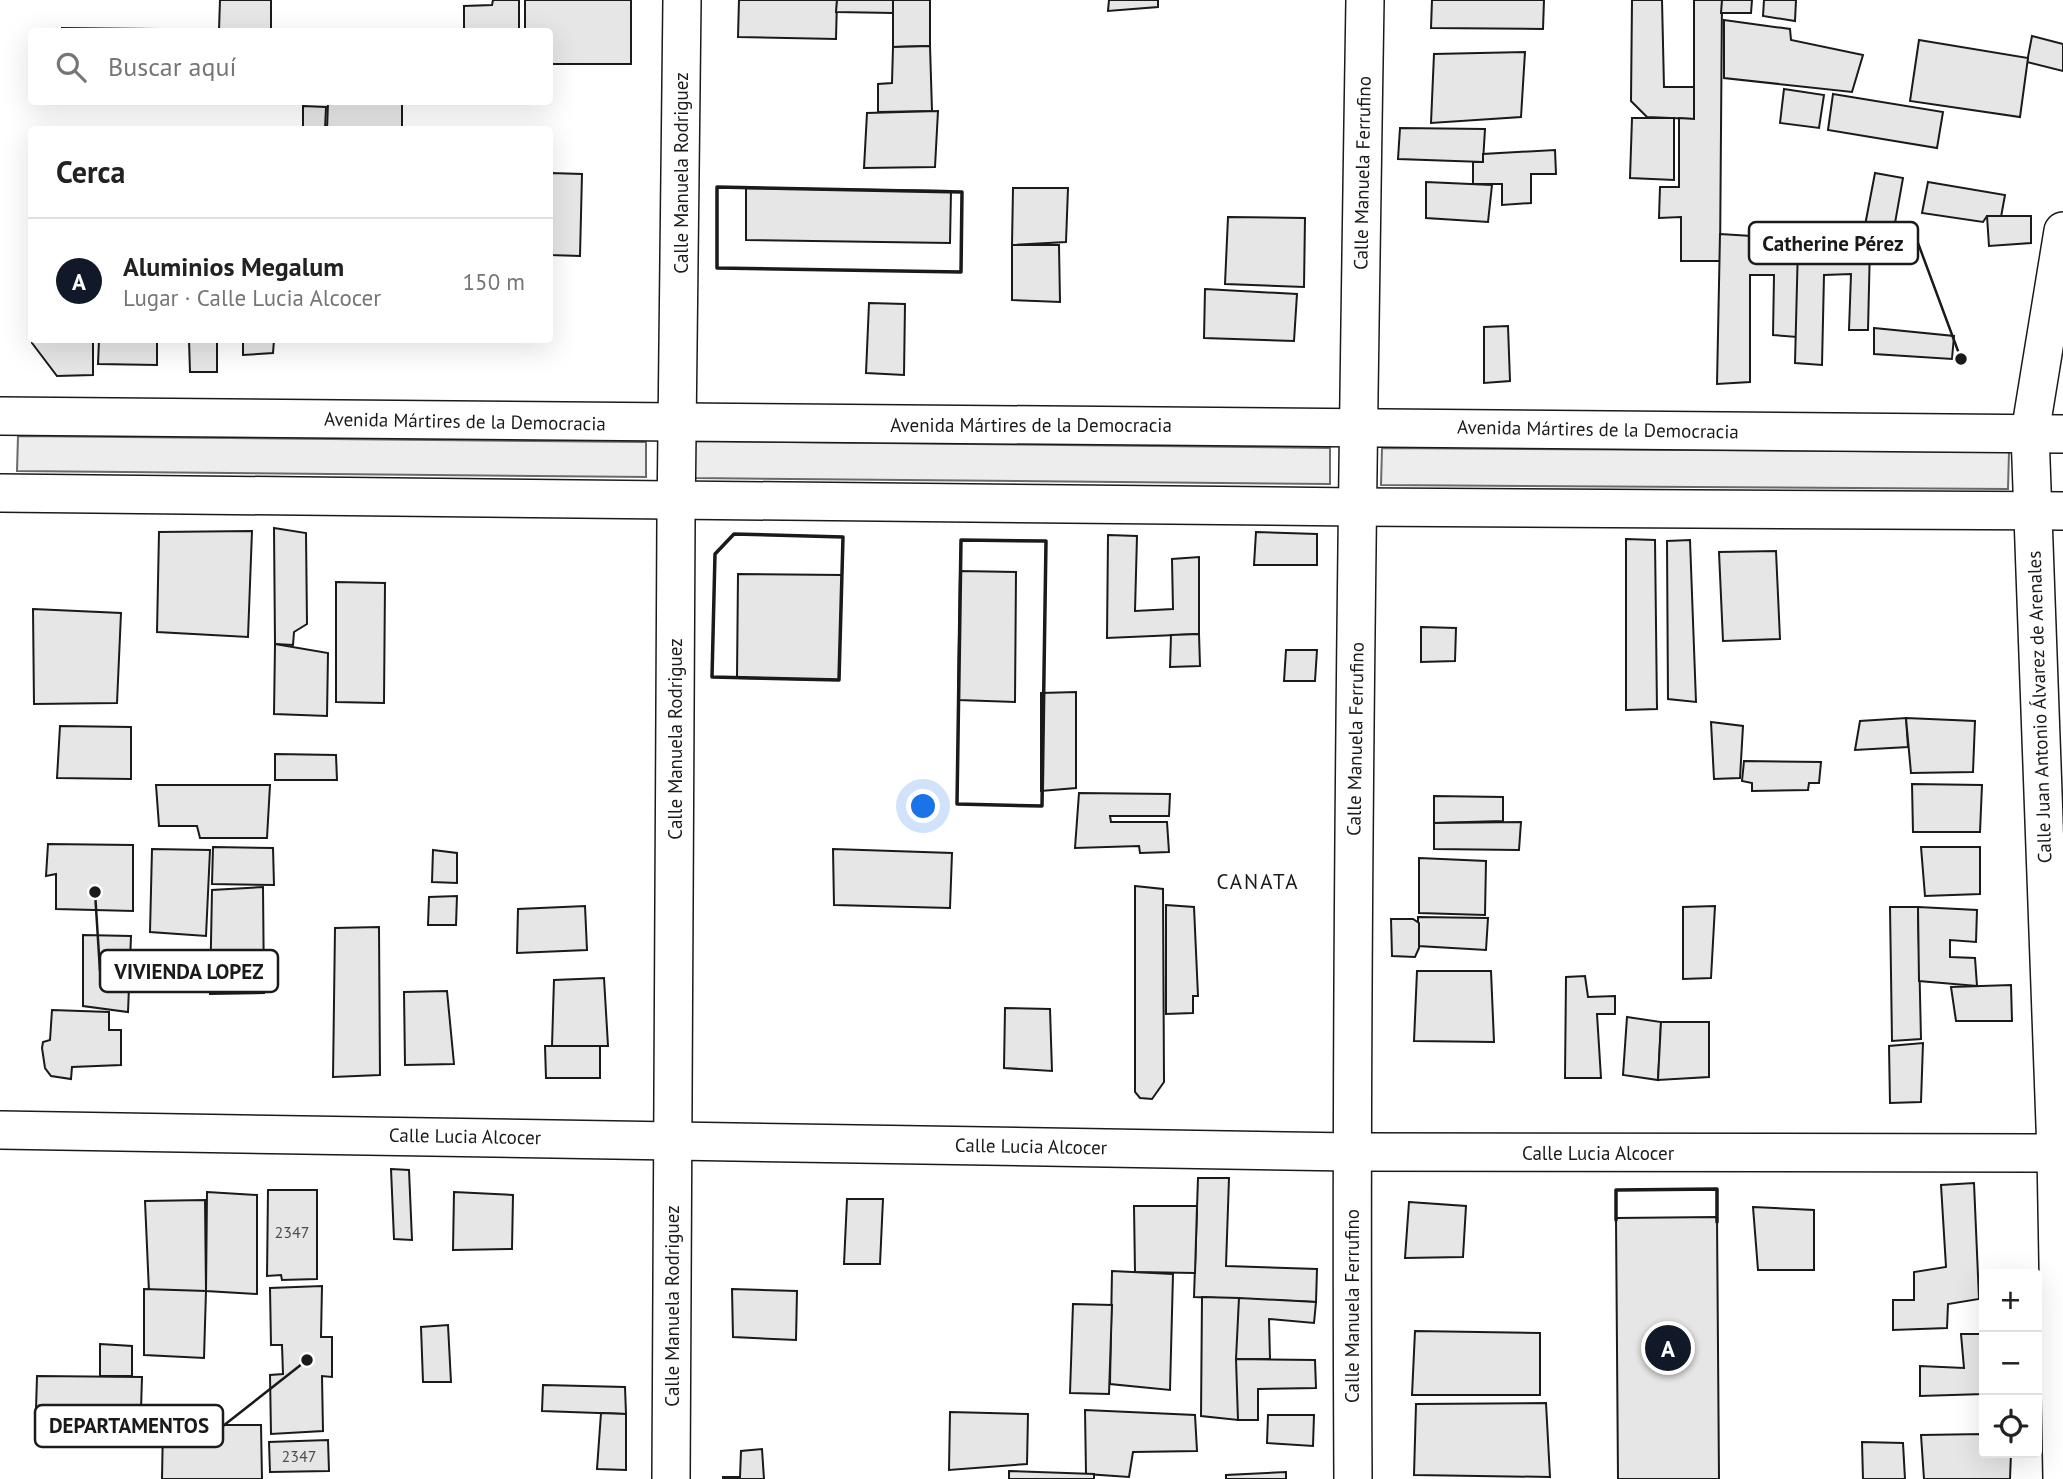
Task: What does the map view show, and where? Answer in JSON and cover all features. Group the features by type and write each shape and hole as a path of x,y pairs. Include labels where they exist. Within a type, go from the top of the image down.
{"street":[{"name":"Calle Manuela Rodriguez","path":"671,1479 682,0"},
{"name":"Calle Manuela Ferrufino","path":"1353,1479 1351,1152 1365,0"},
{"name":"Calle Juan Antonio Álvarez de Arenales","path":"2062,1479 2046,433 2063,231"},
{"name":"Avenida Mártires de la Democracia","path":"0,416 2046,433"},
{"path":"0,493 2048,511"},
{"name":"Calle Lucia Alcocer","path":"0,1130 1351,1152 2059,1153"}],"shaded area":[{"path":"18,436 646,442 646,477 17,471"},
{"path":"694,441 1330,448 1330,484 694,478"},
{"path":"1382,448 2009,452 2008,489 1381,485"}],"building":[{"path":"220,0 271,0 271,28 219,28"},
{"path":"493,0 519,0 519,28 464,28 464,6 492,5"},
{"path":"525,0 631,0 631,64 553,64 553,28 525,28"},
{"path":"739,0 837,0 836,39 738,37"},
{"path":"837,0 893,0 893,13 836,12"},
{"path":"893,0 930,0 930,46 893,47"},
{"path":"1109,0 1158,0 1158,7 1108,11"},
{"path":"1432,0 1544,0 1543,29 1431,28"},
{"path":"1632,0 1662,0 1664,87 1694,87 1694,119 1647,117 1631,101"},
{"path":"1694,0 1722,0 1720,261 1681,261 1681,217 1659,218 1660,187 1679,187 1679,118 1694,119"},
{"path":"1722,0 1752,0 1751,13 1721,13"},
{"path":"1764,0 1796,0 1795,21 1763,16"},
{"path":"1724,20 1790,29 1791,40 1863,55 1852,92 1724,78"},
{"path":"2032,36 2063,44 2063,71 2027,62"},
{"path":"1919,40 2028,58 2020,117 1910,101"},
{"path":"930,46 932,111 878,112 878,84 892,83 893,47"},
{"path":"1525,52 1521,117 1431,123 1434,54"},
{"path":"1784,89 1824,95 1819,128 1780,123"},
{"path":"1833,94 1943,112 1937,148 1828,130"},
{"path":"328,105 402,105 402,126 327,126"},
{"path":"303,106 326,107 325,126 303,126"},
{"path":"938,111 935,167 864,168 867,113"},
{"path":"1632,118 1674,118 1674,180 1630,178"},
{"path":"1400,128 1485,129 1483,162 1398,159"},
{"path":"1555,150 1556,174 1531,174 1531,203 1502,205 1502,184 1473,184 1473,162 1483,162 1483,154"},
{"path":"553,173 582,174 580,256 553,255"},
{"path":"1875,173 1903,178 1892,240 1863,236"},
{"path":"1426,182 1492,185 1488,222 1426,218"},
{"path":"1928,182 2005,195 2001,217 1987,216 1983,222 1922,213"},
{"path":"746,188 951,191 950,243 746,240"},
{"path":"1013,188 1068,188 1066,242 1012,245"},
{"path":"1987,216 2031,216 2031,243 1989,246"},
{"path":"1228,217 1305,218 1304,287 1225,284"},
{"path":"1720,234 1799,239 1797,337 1773,335 1774,275 1750,275 1750,382 1717,384"},
{"path":"1012,245 1059,245 1060,302 1012,300"},
{"path":"1798,245 1870,245 1868,330 1849,330 1851,274 1824,275 1822,365 1795,363"},
{"path":"1205,289 1297,294 1294,341 1204,338"},
{"path":"869,303 905,304 904,375 866,373"},
{"path":"1508,326 1510,381 1484,383 1484,327"},
{"path":"1874,328 1954,336 1952,359 1874,354"},
{"path":"32,343 93,343 93,375 57,376"},
{"path":"99,343 157,343 157,365 98,364"},
{"path":"189,343 217,343 217,372 190,372"},
{"path":"243,343 274,343 273,353 243,355"},
{"path":"274,528 306,533 307,624 294,632 293,645 275,644"},
{"path":"252,531 248,637 157,632 159,532"},
{"path":"1256,532 1317,534 1317,565 1254,565"},
{"path":"1108,535 1137,536 1135,611 1173,609 1172,559 1199,557 1199,634 1107,638"},
{"path":"1626,539 1655,540 1657,709 1626,710"},
{"path":"1690,540 1696,702 1668,699 1667,541"},
{"path":"1776,551 1780,639 1723,641 1719,552"},
{"path":"960,571 1016,572 1015,702 958,700"},
{"path":"738,574 842,575 839,680 737,678"},
{"path":"336,582 385,583 384,703 336,702"},
{"path":"33,609 121,613 117,703 34,704"},
{"path":"1421,627 1456,628 1455,661 1421,662"},
{"path":"1199,634 1200,666 1170,667 1171,635"},
{"path":"275,644 328,653 327,716 274,714"},
{"path":"1286,650 1317,650 1315,681 1284,681"},
{"path":"1076,692 1076,788 1041,791 1041,693"},
{"path":"1906,718 1908,747 1855,750 1860,721"},
{"path":"1906,718 1975,721 1973,772 1911,773"},
{"path":"1711,722 1743,726 1740,778 1714,779"},
{"path":"60,726 131,727 131,779 57,778"},
{"path":"275,754 336,755 337,780 275,780"},
{"path":"1744,761 1821,762 1819,783 1809,783 1808,790 1752,791 1752,783 1742,781"},
{"path":"1912,784 1982,785 1980,832 1913,832"},
{"path":"156,785 270,785 267,838 200,838 197,826 159,826"},
{"path":"1079,793 1170,794 1169,816 1110,816 1111,822 1167,822 1169,852 1140,853 1139,846 1075,848"},
{"path":"1434,796 1503,797 1503,821 1434,823"},
{"path":"1521,822 1519,850 1434,849 1434,823"},
{"path":"48,844 133,845 133,911 56,909 56,874 46,876"},
{"path":"213,847 273,848 274,885 212,884"},
{"path":"1921,847 1980,847 1980,894 1925,896"},
{"path":"152,849 210,850 206,936 150,932"},
{"path":"833,849 952,853 950,908 834,905"},
{"path":"433,850 457,853 457,883 432,882"},
{"path":"1419,858 1486,861 1485,915 1419,913"},
{"path":"1135,886 1163,889 1164,1082 1152,1099 1140,1098 1135,1092"},
{"path":"263,887 264,993 210,994 212,890"},
{"path":"457,896 456,925 428,925 429,897"},
{"path":"1166,905 1194,907 1198,996 1193,996 1193,1013 1166,1014"},
{"path":"585,906 587,950 517,953 518,909"},
{"path":"1715,906 1711,978 1683,979 1683,907"},
{"path":"1890,907 1918,907 1921,1039 1892,1041"},
{"path":"1918,907 1977,910 1976,942 1950,940 1950,957 1975,958 1977,986 1919,981"},
{"path":"1418,917 1488,918 1486,950 1418,946"},
{"path":"1391,919 1413,919 1419,923 1419,948 1415,957 1392,956"},
{"path":"379,927 380,1075 333,1077 335,928"},
{"path":"83,935 131,936 128,1012 83,1006"},
{"path":"1417,971 1491,971 1494,1042 1414,1041"},
{"path":"1585,976 1588,997 1615,996 1615,1014 1597,1014 1601,1078 1565,1078 1566,977"},
{"path":"604,978 608,1046 552,1046 554,980"},
{"path":"2011,985 2012,1021 1956,1021 1951,987"},
{"path":"447,991 454,1064 405,1065 404,992"},
{"path":"1005,1008 1050,1009 1052,1071 1004,1068"},
{"path":"52,1010 109,1012 109,1030 121,1030 121,1065 72,1067 71,1079 51,1076 45,1068 42,1048 43,1042 50,1040"},
{"path":"1627,1017 1661,1022 1658,1080 1623,1075"},
{"path":"1661,1022 1709,1022 1709,1077 1658,1080"},
{"path":"1923,1043 1921,1102 1890,1103 1889,1046"},
{"path":"545,1046 600,1046 600,1078 546,1078"},
{"path":"391,1169 409,1170 412,1240 394,1239"},
{"path":"1198,1178 1229,1178 1226,1266 1317,1269 1316,1302 1194,1297"},
{"path":"1974,1183 1979,1299 1948,1304 1947,1328 1893,1330 1893,1300 1914,1300 1914,1272 1946,1267 1941,1185"},
{"path":"268,1190 317,1190 317,1279 282,1280 281,1275 267,1276"},
{"path":"207,1192 257,1195 257,1294 206,1291"},
{"path":"454,1192 513,1195 512,1249 453,1250"},
{"path":"847,1199 883,1199 880,1264 844,1264"},
{"path":"205,1200 206,1291 149,1292 145,1201"},
{"path":"1409,1202 1466,1206 1463,1257 1405,1258"},
{"path":"1134,1206 1197,1206 1195,1273 1135,1272"},
{"path":"1753,1207 1814,1210 1814,1270 1758,1270"},
{"path":"1717,1217 1719,1479 1618,1479 1616,1218"},
{"path":"1112,1271 1173,1274 1170,1390 1110,1384"},
{"path":"322,1286 321,1337 332,1337 332,1377 322,1376 323,1431 271,1434 270,1375 283,1374 282,1345 271,1345 270,1288"},
{"path":"144,1289 206,1291 204,1358 144,1355"},
{"path":"732,1289 797,1291 796,1340 733,1337"},
{"path":"1202,1297 1239,1298 1238,1420 1201,1416"},
{"path":"1239,1298 1316,1302 1314,1323 1269,1319 1270,1359 1236,1359"},
{"path":"1073,1304 1112,1305 1109,1394 1070,1393"},
{"path":"448,1325 451,1382 423,1382 421,1327"},
{"path":"1415,1331 1540,1333 1540,1395 1412,1395"},
{"path":"1961,1334 1979,1334 1979,1394 1920,1396 1920,1366 1964,1368"},
{"path":"100,1344 132,1346 132,1376 100,1376"},
{"path":"1236,1359 1315,1360 1316,1388 1258,1389 1258,1420 1238,1420"},
{"path":"37,1376 142,1377 141,1410 36,1409"},
{"path":"543,1385 625,1387 626,1414 542,1411"},
{"path":"1546,1403 1550,1477 1414,1475 1416,1404"},
{"path":"1085,1410 1195,1415 1197,1451 1133,1452 1129,1477 1086,1474"},
{"path":"950,1412 1028,1414 1027,1464 949,1470"},
{"path":"601,1413 626,1414 626,1470 597,1469"},
{"path":"1268,1415 1314,1415 1313,1446 1267,1443"},
{"path":"163,1425 261,1425 262,1479 162,1479"},
{"path":"1979,1434 1979,1458 2011,1458 2010,1479 1924,1479 1921,1435"},
{"path":"328,1440 329,1471 270,1472 269,1442"},
{"path":"1862,1442 1903,1443 1905,1479 1863,1479"},
{"path":"762,1449 764,1479 723,1479 740,1477 741,1451"},
{"path":"1009,1471 1094,1474 1094,1479 1009,1479"},
{"path":"1286,1472 1286,1479 1226,1479 1226,1475"}],"wall":[{"path":"717,187 962,192 961,272 717,268 717,187"},
{"path":"734,534 843,537 839,680 712,677 715,554 734,534"},
{"path":"961,540 1046,541 1042,806 957,804 961,540"},
{"path":"1616,1220 1616,1190 1717,1189 1717,1222"}],"place":[{"name":"Catherine Pérez","path":"1961,359"},
{"name":"VIVIENDA LOPEZ","path":"95,892"},
{"name":"Aluminios Megalum","path":"1668,1348"},
{"name":"DEPARTAMENTOS","path":"307,1360"}],"district":[{"name":"CANATA","path":"1258,882"}]}
